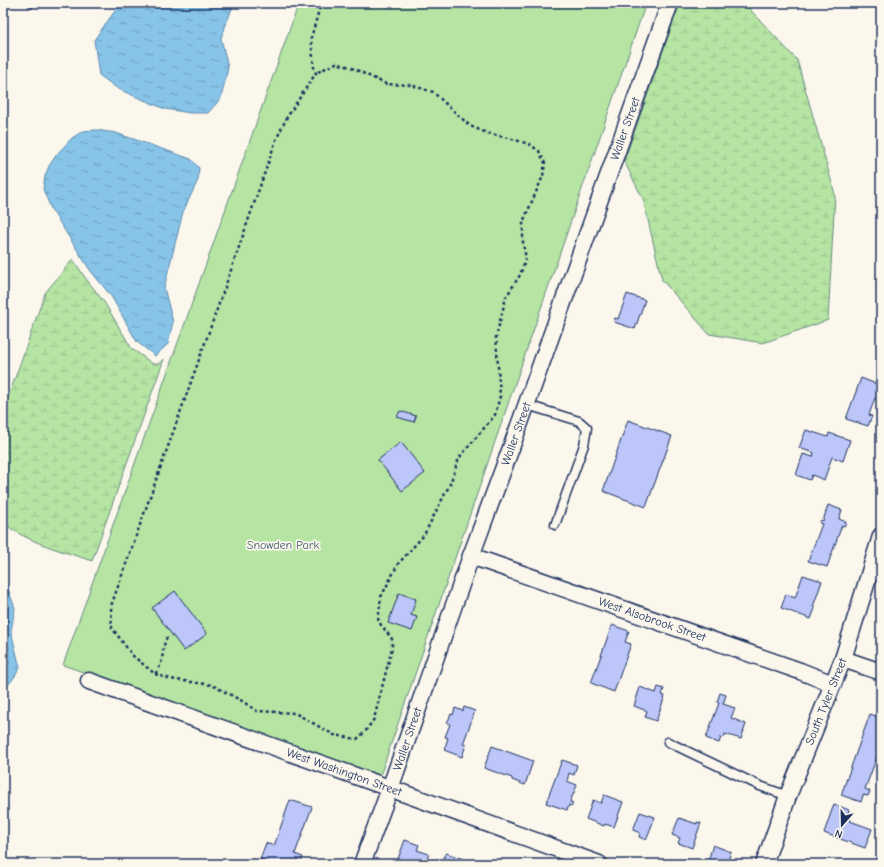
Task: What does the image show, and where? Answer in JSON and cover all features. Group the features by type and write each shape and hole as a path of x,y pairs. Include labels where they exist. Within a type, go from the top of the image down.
{"street":[{"name":"Waller Street","path":"362,864 670,3"},
{"name":"South Tyler Street","path":"764,864 788,796 843,659 881,536"},
{"name":"West Alsobrook Street","path":"471,556 800,671 833,684"},
{"path":"843,659 881,672"},
{"name":"West Washington Street","path":"89,681 599,864"}],"lane":[{"path":"527,405 579,421 587,428 584,445 555,525"},
{"path":"668,742 760,786 788,796"}],"path":[{"path":"316,73 314,68 311,38 321,3"},
{"path":"336,63 350,67 386,84 411,85 433,92 470,126 487,133 530,144 540,152 545,163 542,176 523,222 523,244 526,258 520,275 506,297 496,337 500,396 495,415 459,458 450,484 424,535 398,564 381,597 378,621 392,639 392,648 374,719 365,732 357,739 334,735 295,713 257,712 242,700 212,685 170,679 155,674 133,656 112,628 111,606 276,140 287,117 316,73 336,63"},
{"path":"155,674 160,668 163,643 166,637"}],"green space":[{"name":"Snowden Park","path":"299,3 646,3 380,776 63,665"},
{"path":"680,3 744,3 797,60 835,194 828,320 763,343 709,334 662,280 643,199 624,161"},
{"path":"73,259 104,302 132,349 153,364 158,364 164,359 92,561 57,550 21,535 3,522 3,412 45,293"}],"water":[{"path":"120,3 234,3 221,38 228,68 221,98 208,113 190,113 165,109 118,89 99,75 94,40"},
{"path":"96,130 116,133 191,159 199,168 198,180 183,212 164,288 173,322 168,344 155,356 137,342 111,296 90,270 51,209 43,189 45,176 49,166 57,154 72,138 83,131"},
{"path":"3,577 15,608 11,631 20,668 3,691"}],"building":[{"path":"25,3 36,3 31,9"},
{"path":"627,294 645,300 635,329 614,322 615,318 618,319"},
{"path":"861,378 881,386 878,399 875,398 869,415 872,416 868,426 846,419"},
{"path":"400,411 416,416 414,422 397,417"},
{"path":"628,420 672,436 646,507 603,491"},
{"path":"806,430 828,437 829,433 850,440 843,461 832,457 824,480 812,475 810,480 796,475 803,454 813,457 814,453 799,448"},
{"path":"401,442 425,473 402,491 378,460"},
{"path":"828,505 842,510 839,519 846,522 845,526 842,525 827,567 808,561 822,524 819,523 821,520 823,521"},
{"path":"803,575 822,581 813,607 815,608 811,619 781,608 786,594 795,598"},
{"path":"175,591 207,634 184,651 152,608"},
{"path":"399,593 416,599 411,615 417,617 412,631 388,623"},
{"path":"612,625 629,631 625,642 631,644 614,692 591,683"},
{"path":"640,687 656,693 658,687 664,689 662,695 665,696 656,721 645,717 647,711 634,706"},
{"path":"720,693 726,695 723,704 735,708 731,718 746,724 741,739 725,734 724,738 721,737 719,743 706,738 719,703 717,702"},
{"path":"464,707 475,711 463,744 466,745 462,757 444,750 448,738 445,737 450,724 447,723 451,714 453,715 455,708 463,711"},
{"path":"870,714 881,718 881,746 865,789 870,791 868,796 863,795 861,802 841,795"},
{"path":"492,746 533,761 525,785 512,780 512,778 484,768"},
{"path":"562,760 577,765 574,775 569,773 567,781 577,785 570,802 573,803 572,806 569,805 567,810 546,803"},
{"path":"604,795 623,802 614,827 605,824 604,826 586,819 593,800 601,803"},
{"path":"290,800 312,807 295,854 303,857 300,864 275,864 260,859 266,843 274,846"},
{"path":"834,804 849,810 847,818 851,819 850,821 872,829 865,848 824,833"},
{"path":"640,812 655,817 646,840 639,837 640,833 633,830"},
{"path":"679,818 697,824 697,822 701,823 692,848 678,843 680,838 672,835"},
{"path":"405,840 419,845 417,850 429,854 425,864 396,864"},
{"path":"713,845 731,852 727,864 707,864"},
{"path":"446,853 467,860 466,864 441,864"}]}
